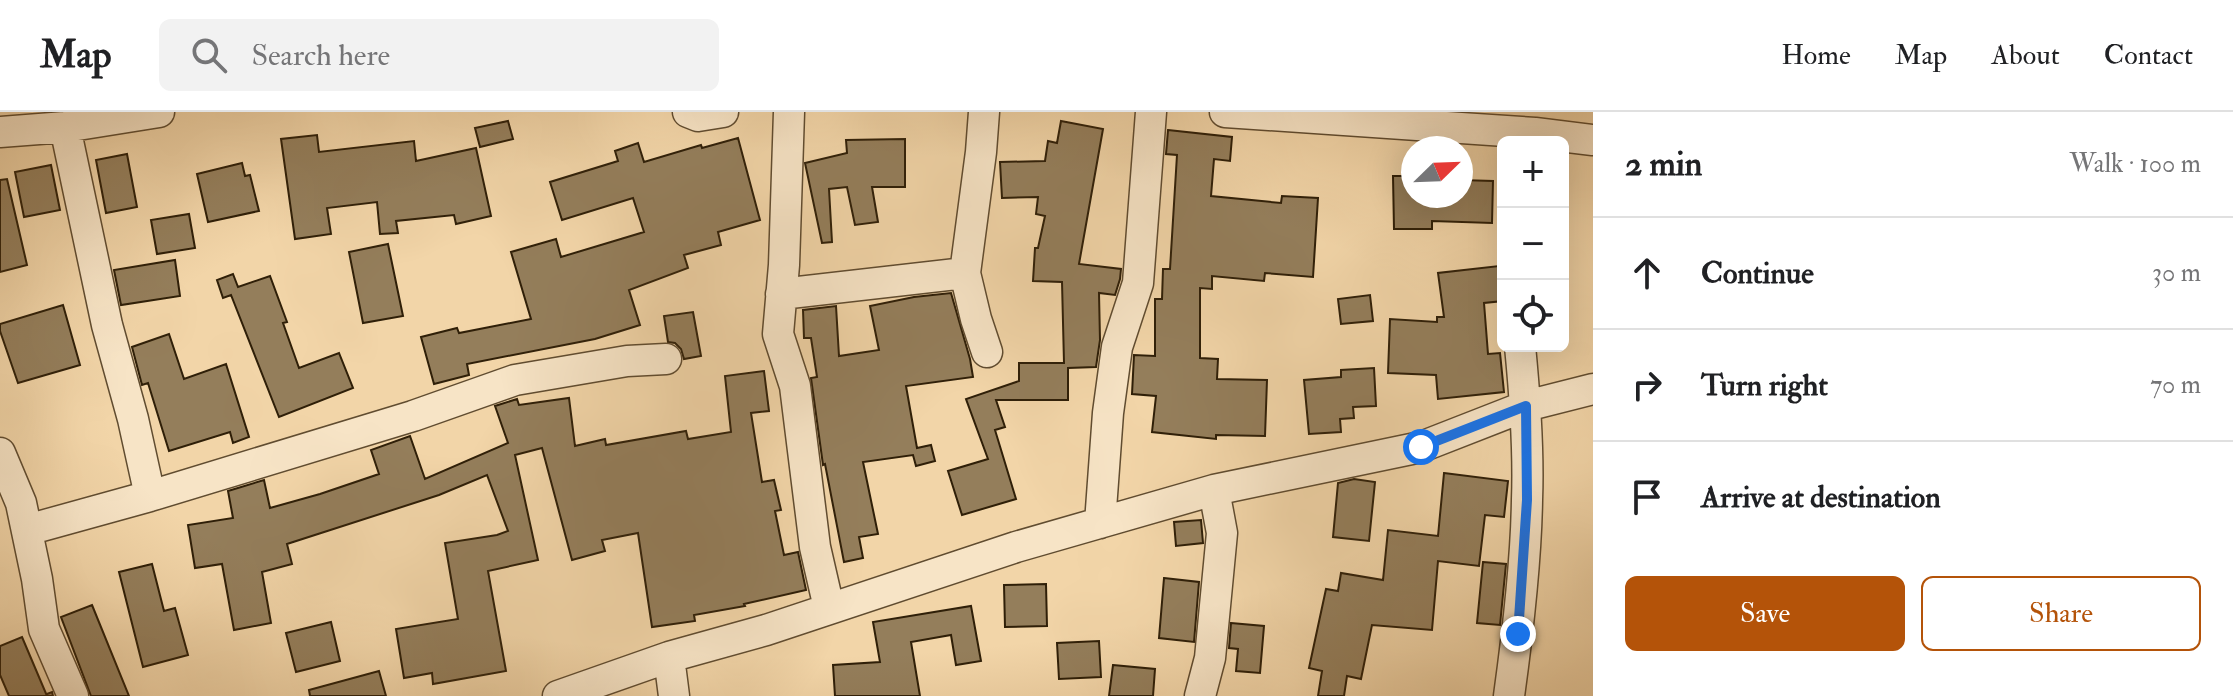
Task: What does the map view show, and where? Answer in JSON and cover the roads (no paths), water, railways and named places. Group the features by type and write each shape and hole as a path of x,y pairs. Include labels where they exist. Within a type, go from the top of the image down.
{"street":[{"path":"0,132 65,127 159,112"},
{"path":"688,112 698,116 723,112"},
{"path":"789,112 778,334 795,386 815,547 829,608"},
{"path":"984,112 965,273 987,352"},
{"path":"1100,523 1108,413 1117,347 1138,283 1151,112"},
{"path":"1225,112 1510,136"},
{"path":"65,127 107,325 150,496"},
{"path":"1569,139 1593,140"},
{"path":"781,294 965,273"},
{"path":"1509,696 1518,634 1527,500 1526,406 1521,352"},
{"path":"27,530 413,416 515,380 627,361 666,359"},
{"path":"558,696 669,657 766,630 1016,547 1214,490 1421,447 1526,406 1593,389"},
{"path":"0,453 21,503 44,629 73,696"},
{"path":"1200,696 1210,658 1222,533 1214,490"},
{"path":"669,657 674,696"}]}
